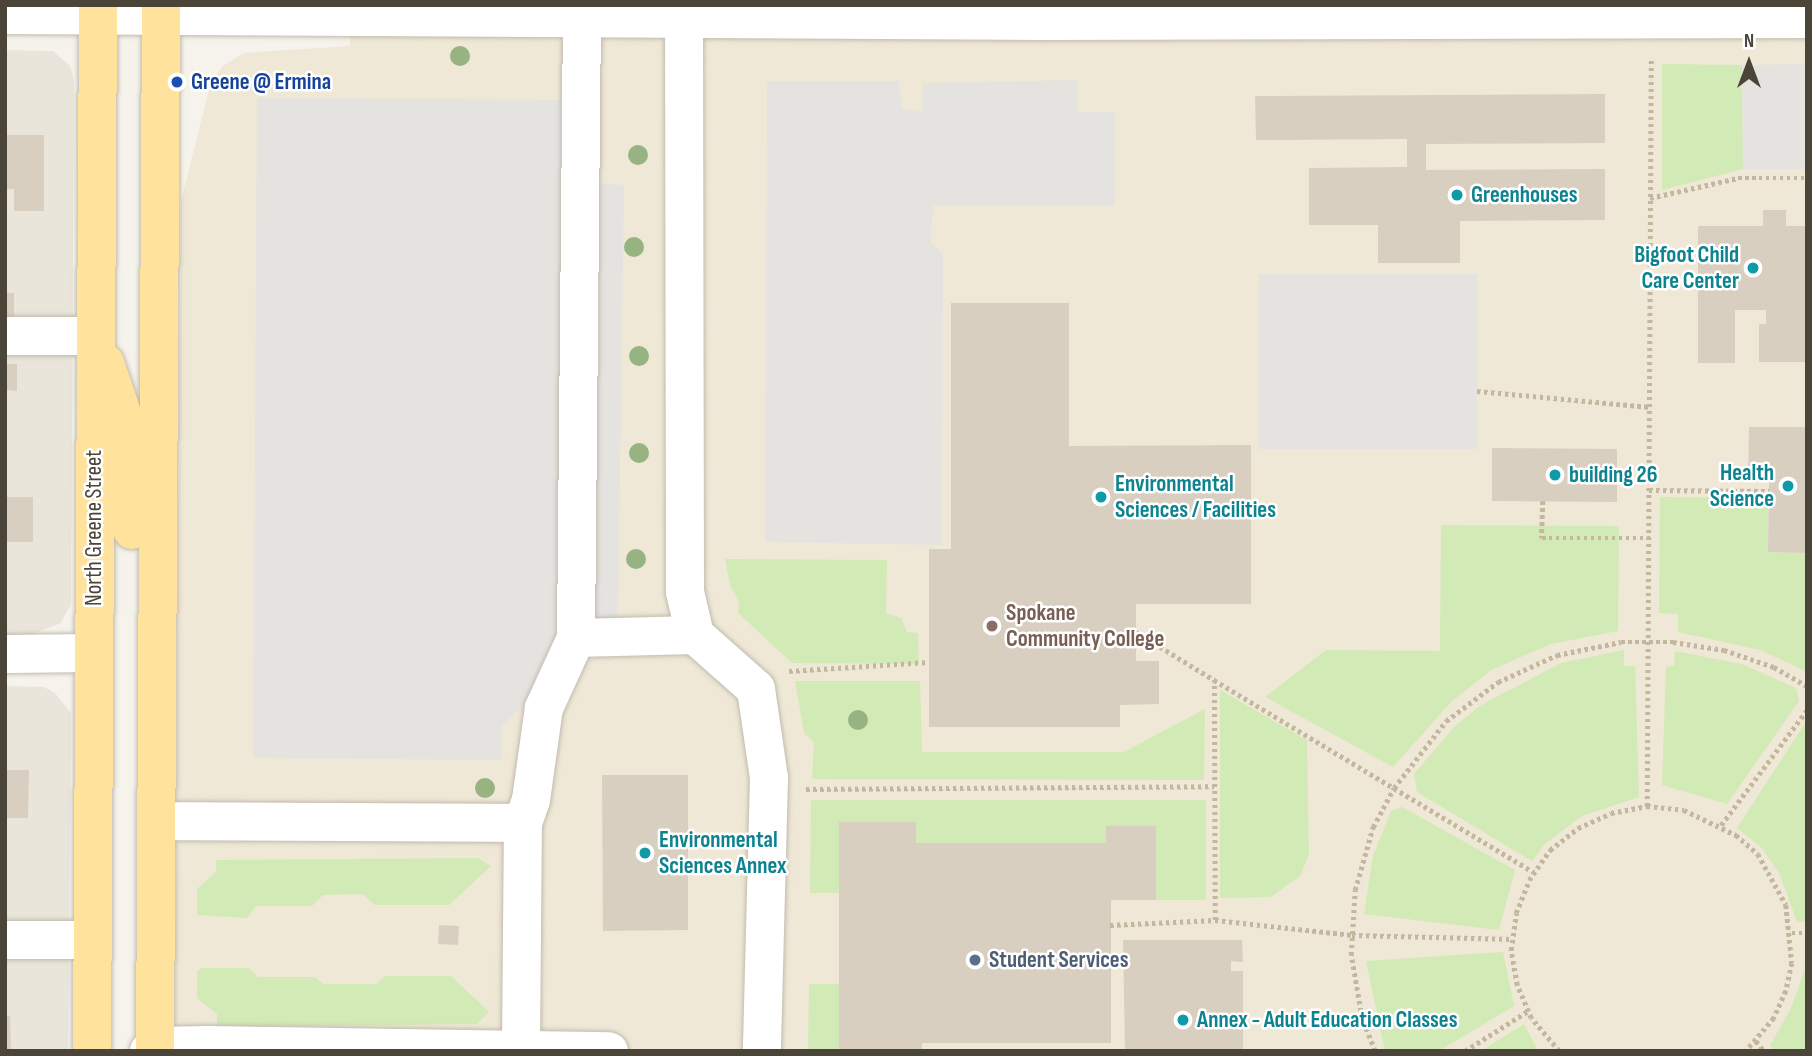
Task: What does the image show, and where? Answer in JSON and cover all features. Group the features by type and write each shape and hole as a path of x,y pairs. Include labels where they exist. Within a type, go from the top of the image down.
{"main road":[{"name":"North Greene Street","path":"92,1051 97,10"},
{"path":"153,1049 157,821 161,10"},
{"path":"95,336 127,428 131,454 131,801 141,817 157,821"}],"street":[{"path":"5,15 161,10 326,15 684,18 1807,19"},
{"path":"521,1046 523,823 531,800 544,708 576,638 582,17"},
{"path":"684,18 685,592 695,635 756,689 769,778 762,1051"},
{"path":"5,336 95,336"},
{"path":"576,638 695,635"},
{"path":"5,654 93,653"},
{"path":"157,821 523,823"},
{"path":"5,940 93,940"},
{"path":"153,1049 521,1046 609,1051"}],"path":[{"path":"1647,807 1651,55"},
{"path":"1650,198 1738,178 1807,178"},
{"path":"1477,391 1650,407"},
{"path":"1649,490 1769,491"},
{"path":"1543,501 1542,538 1650,538"},
{"path":"1136,632 1534,872"},
{"path":"1375,1051 1362,1018 1352,934 1355,890 1373,827 1394,788 1446,721 1498,682 1557,655 1621,642 1649,642 1724,650 1774,667 1807,686"},
{"path":"785,672 929,662"},
{"path":"1214,680 1215,920"},
{"path":"1721,825 1807,710"},
{"path":"802,789 1214,786"},
{"path":"1559,1051 1528,1011 1517,985 1513,939 1516,913 1534,872 1550,850 1578,828 1611,813 1647,807 1684,810 1721,825 1758,854 1775,878 1792,933 1786,991 1756,1041 1746,1051"},
{"path":"1110,925 1215,920 1352,934 1513,939"},
{"path":"1792,933 1807,933"},
{"path":"1465,1051 1528,1011"},
{"path":"1756,1041 1764,1051"}],"shaded area":[{"name":"Spokane Community College","path":"350,5 1807,5 1807,1051 175,1051 181,201 211,81 224,65 244,53 350,46"},
{"path":"5,50 53,51 70,66 74,80 71,604 61,623 30,635 5,635"},
{"path":"1807,64 1807,169 1743,169 1742,65"},
{"path":"1077,80 1078,112 1115,112 1115,206 933,206 930,242 943,253 942,545 765,542 767,81 899,81 902,109 922,112 923,83"},
{"path":"257,98 579,100 581,183 624,185 618,619 502,725 501,760 253,758"},
{"path":"1259,274 1477,274 1477,449 1259,449"},
{"path":"5,686 44,687 55,693 71,713 68,1051 5,1051"}],"green space":[{"path":"1662,64 1742,65 1743,169 1662,190"},
{"path":"1660,497 1768,498 1768,552 1807,553 1807,672 1760,650 1678,632 1678,614 1659,613"},
{"path":"1441,525 1619,526 1618,631 1551,644 1491,670 1451,702 1393,767 1265,697 1326,650 1440,651"},
{"path":"725,559 887,560 886,613 901,618 907,632 918,633 919,664 792,663 738,613 739,602 730,585"},
{"path":"1624,650 1624,666 1635,666 1639,797 1582,816 1545,844 1532,861 1417,792 1414,774 1454,727 1481,705 1561,663"},
{"path":"1675,651 1742,664 1796,688 1799,701 1727,804 1662,785 1666,667 1674,666"},
{"path":"795,681 920,681 922,752 1124,752 1205,709 1204,780 812,779 814,742 804,733"},
{"path":"1220,690 1307,740 1309,855 1300,876 1271,897 1220,898"},
{"path":"1807,720 1807,922 1797,922 1780,875 1762,848 1737,828"},
{"path":"811,800 1206,800 1206,900 1156,900 1156,826 1106,826 1106,843 916,843 916,822 839,893 810,893"},
{"path":"1402,807 1515,870 1499,930 1364,914 1373,856 1391,811"},
{"path":"478,858 491,866 449,905 375,905 362,894 323,895 312,906 256,906 247,918 197,915 197,889 216,872 216,860"},
{"path":"1503,952 1514,1006 1439,1051 1385,1051 1366,961"},
{"path":"1807,964 1807,1051 1774,1051 1770,1045 1791,1008"},
{"path":"201,968 249,968 258,977 315,977 323,984 376,984 385,976 451,976 489,1012 477,1024 217,1027 217,1014 197,998 197,972"},
{"path":"809,984 839,984 839,1051 808,1051"},
{"path":"1524,1024 1538,1051 1481,1051"}],"building":[{"name":"Greenhouses","path":"1605,94 1605,143 1426,144 1426,170 1605,169 1605,220 1460,221 1460,263 1378,263 1378,225 1309,225 1309,168 1407,167 1407,139 1256,140 1255,96"},
{"path":"5,135 44,135 44,211 14,211 14,189 5,189"},
{"name":"Bigfoot Child Care Center","path":"1763,210 1786,210 1786,226 1807,226 1807,362 1759,362 1759,324 1766,324 1766,310 1735,310 1735,363 1698,363 1698,226 1763,226"},
{"path":"5,293 14,293 14,319 5,320"},
{"name":"Environmental Sciences / Facilities","path":"951,303 1069,303 1069,446 1251,445 1251,604 1136,604 1136,661 1159,661 1159,704 1120,705 1120,727 929,727 929,549 951,549"},
{"path":"5,364 17,364 17,391 5,390"},
{"name":"Health Science","path":"1749,427 1807,427 1807,553 1768,552 1769,482 1748,482"},
{"name":"building 26","path":"1492,448 1617,449 1617,502 1492,501"},
{"path":"5,497 33,497 33,542 5,542"},
{"path":"5,770 29,770 28,818 5,818"},
{"name":"Environmental Sciences Annex","path":"602,775 688,775 688,930 603,931"},
{"name":"Student Services","path":"839,822 916,822 916,843 1106,843 1106,826 1156,826 1156,900 1111,900 1111,1043 922,1043 922,1051 839,1051"},
{"path":"439,925 459,926 458,945 438,944"},
{"name":"Annex - Adult Education Classes","path":"1123,940 1242,940 1243,962 1231,961 1231,971 1243,971 1243,1051 1125,1051"},
{"path":"5,1016 10,1016 11,1051 5,1051"}],"place":[{"name":"Greene @ Ermina","path":"177,82"},
{"name":"Greenhouses","path":"1457,195"},
{"name":"Bigfoot Child Care Center","path":"1753,268"},
{"name":"building 26","path":"1555,475"},
{"name":"Health Science","path":"1788,486"},
{"name":"Environmental Sciences / Facilities","path":"1101,497"},
{"name":"Spokane Community College","path":"992,626"},
{"name":"Environmental Sciences Annex","path":"645,853"},
{"name":"Student Services","path":"975,960"},
{"name":"Annex - Adult Education Classes","path":"1183,1020"}]}
